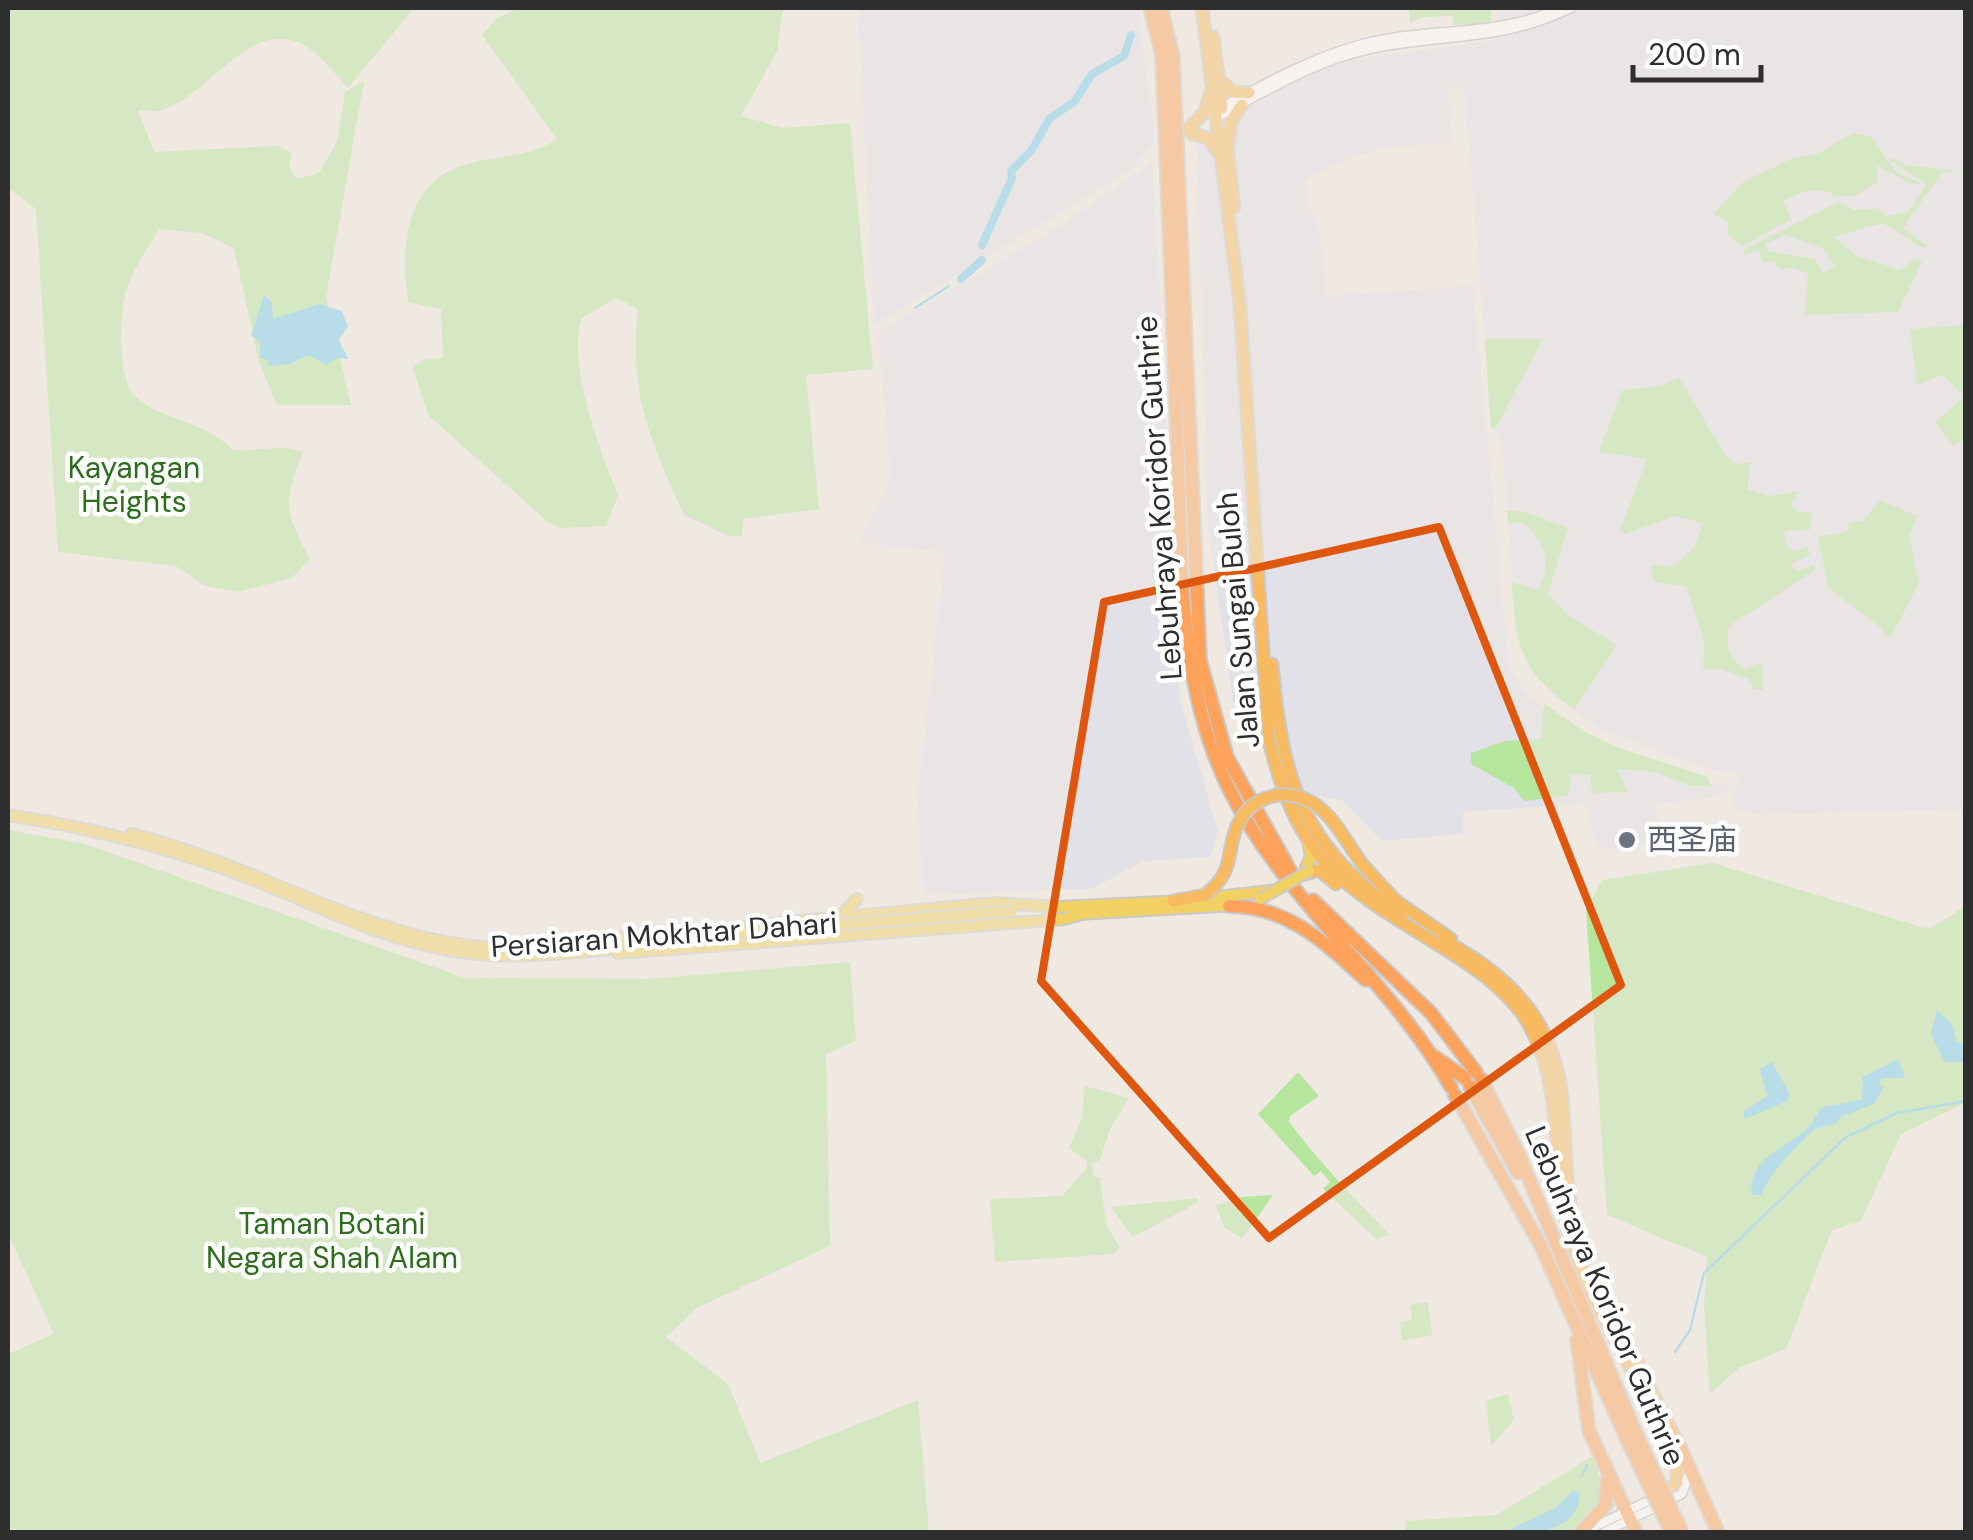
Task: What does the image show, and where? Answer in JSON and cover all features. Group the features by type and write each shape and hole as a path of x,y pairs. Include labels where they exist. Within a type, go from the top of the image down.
{"highway":[{"name":"Lebuhraya Koridor Guthrie","path":"1150,8 1167,56"},
{"name":"Lebuhraya Koridor Guthrie","path":"1162,8 1194,598 1200,660 1227,757 1282,861 1315,903 1431,1013 1518,1153 1671,1532"},
{"name":"Jalan Sungai Buloh","path":"1206,8 1218,77 1240,306 1270,740 1284,796 1308,841 1349,890 1465,962 1508,998 1533,1034 1552,1090 1560,1196 1574,1252 1676,1463 1677,1482 1657,1496"},
{"name":"Jalan Sungai Buloh","path":"1206,8 1211,89 1219,113"},
{"path":"1211,89 1205,112 1190,130 1223,150 1232,120 1245,99 1228,90 1218,77"},
{"name":"Jalan Sungai Buloh","path":"1223,150 1248,322 1279,737 1290,782 1313,827 1374,896 1492,967 1530,1008 1561,1087 1569,1198 1581,1250 1680,1448"},
{"name":"Lebuhraya Koridor Guthrie","path":"1175,220 1184,598 1201,713 1228,789 1270,860 1389,994 1433,1056 1541,1246 1574,1322 1682,1532"},
{"path":"1173,901 1205,894 1230,868 1239,821 1269,796 1292,796 1317,804 1363,865 1412,913 1492,967"},
{"path":"1313,827 1322,847 1321,858"},
{"path":"1307,872 1321,871 1349,890"},
{"path":"1229,906 1274,912 1303,926 1376,988 1389,994"},
{"path":"1433,1056 1473,1079 1539,1220 1541,1246"},
{"path":"1574,1322 1584,1412 1631,1522"},
{"path":"1680,1448 1718,1532"},
{"path":"1583,1532 1598,1518 1608,1499 1602,1461"}],"main road":[{"path":"1245,99 1296,67 1362,44 1507,27 1558,8"},
{"path":"1219,113 1298,72 1364,50 1509,33 1572,8"},
{"name":"Persiaran Mokhtar Dahari","path":"8,812 181,847 418,936 476,947 582,949 1062,907 1259,897"},
{"path":"1307,872 1311,857 1308,841"},
{"name":"Persiaran Mokhtar Dahari","path":"1012,913 1082,914 1229,906 1259,897 1307,872 1321,858"},
{"path":"835,919 847,914 859,898 883,912"},
{"path":"582,949 606,939 883,912 995,903 1062,907"},
{"path":"582,949 819,940 1064,919 1082,914"},
{"path":"819,940 841,935 844,928 835,919"},
{"path":"1680,1448 1686,1488 1708,1510"},
{"path":"1583,1532 1631,1522 1657,1496 1686,1488"},
{"path":"1604,1532 1631,1522 1682,1494 1686,1488"}],"highlighted area":[{"path":"1439,527 1621,985 1269,1238 1041,981 1104,602"}],"shaded area":[{"path":"858,8 1138,8 1156,142 1129,171 874,325"},
{"path":"1494,8 1965,8 1965,809 1762,815 1731,808 1739,774 1703,767 1603,731 1549,692 1528,660 1516,628 1502,444 1492,424 1464,87 1447,87 1453,144 1390,146 1336,163 1305,180 1307,204 1318,225 1327,296 1473,286 1509,668 1525,691 1573,732 1709,783 1729,783 1729,790 1709,798 1655,804 1662,844 1597,849 1585,804 1463,812 1463,834 1382,841 1343,801 1304,792 1292,757 1284,713 1233,702 1208,528 1197,147 1209,132 1294,80 1355,59 1496,40"},
{"path":"1152,163 1165,387 1171,632 1181,703 1218,831 1210,857 1144,861 1091,889 924,895 917,802 945,552 858,542 891,480 878,332 1046,235"}],"green space":[{"name":"Kayangan Heights","path":"8,8 414,8 348,88 309,48 288,40 269,40 232,60 179,102 159,111 138,110 154,152 279,146 292,153 289,166 297,179 319,173 337,142 345,92 364,81 326,297 351,405 277,405 259,362 234,248 202,233 159,229 133,274 124,300 123,360 134,395 158,411 210,433 233,450 286,448 303,452 289,507 310,559 292,578 238,592 205,586 176,566 58,552 36,209 8,188"},
{"path":"519,8 783,8 777,51 741,116 783,128 850,123 873,369 806,375 819,509 743,519 742,536 728,536 684,515 644,415 636,367 638,309 616,298 581,319 578,338 578,360 588,408 618,495 606,526 559,528 548,522 428,415 413,368 422,360 443,358 441,309 408,302 407,240 419,201 430,185 446,173 467,164 536,150 557,139 482,35 497,18"},
{"path":"1409,8 1492,8 1491,23 1454,25 1452,15 1419,18 1410,24"},
{"path":"1853,133 1871,137 1895,171 1922,184 1909,183 1876,165 1878,182 1854,196 1834,197 1831,192 1809,190 1783,200 1791,219 1742,246 1727,234 1729,222 1713,214 1743,182 1793,158 1817,154"},
{"path":"1890,160 1958,171 1941,174 1903,228 1928,246 1923,248 1883,223 1834,237 1855,255 1899,270 1917,258 1922,262 1898,312 1805,315 1808,274 1793,268 1780,269 1773,261 1763,263 1758,250 1744,255 1744,249 1839,202 1854,210 1877,208 1887,216 1908,212 1927,184","holes":["1785,235 1824,249 1835,267 1823,273 1815,259 1769,251 1765,244"]},
{"path":"1965,325 1965,396 1942,375 1917,385 1910,329"},
{"path":"1485,339 1543,339 1496,428 1491,429"},
{"path":"1679,377 1725,455 1736,464 1750,462 1748,489 1768,496 1800,491 1791,505 1798,512 1812,513 1810,530 1785,531 1785,543 1792,551 1808,547 1810,555 1790,564 1796,571 1814,565 1814,571 1729,626 1729,650 1734,660 1744,669 1762,662 1763,690 1754,690 1749,679 1721,669 1703,669 1704,642 1686,586 1654,582 1651,565 1673,566 1695,547 1702,523 1675,516 1625,534 1620,531 1647,459 1599,452 1622,390 1661,386"},
{"path":"1965,396 1965,438 1953,446 1935,422"},
{"path":"1880,500 1918,516 1909,536 1919,583 1891,637 1885,637 1883,629 1828,588 1818,537 1847,532 1850,522 1863,521"},
{"path":"1507,511 1523,511 1568,528 1548,594 1568,615 1617,645 1574,709 1542,682 1524,656 1512,582 1538,590 1546,562 1532,531 1525,523 1508,523"},
{"path":"1544,703 1582,730 1619,748 1708,777 1711,786 1690,786 1656,772 1617,769 1628,792 1592,793 1590,775 1571,775 1568,796 1524,801 1514,788 1471,764 1471,753 1505,741 1541,739"},
{"name":"Taman Botani Negara Shah Alam","path":"8,830 85,844 465,978 649,979 850,962 856,1041 826,1054 830,1246 697,1308 666,1337 728,1384 760,1463 918,1400 929,1532 8,1532 8,1354 54,1334 8,1233"},
{"path":"1713,863 1928,929 1965,907 1965,1103 1901,1134 1861,1221 1832,1230 1786,1349 1739,1368 1710,1394 1704,1307 1707,1257 1607,1215 1586,910 1602,880"},
{"path":"1298,1072 1319,1096 1290,1116 1289,1122 1389,1234 1377,1240 1323,1189 1330,1182 1321,1171 1314,1176 1258,1114"},
{"path":"1085,1086 1129,1098 1110,1129 1100,1160 1092,1163 1094,1177 1100,1177 1106,1224 1120,1248 1113,1254 995,1262 990,1199 1062,1196 1087,1168 1086,1161 1069,1148 1081,1121"},
{"path":"1273,1195 1242,1239 1224,1227 1216,1205 1242,1197"},
{"path":"1197,1198 1199,1202 1133,1237 1111,1207"},
{"path":"1428,1302 1432,1335 1402,1341 1400,1322 1412,1320 1410,1305"},
{"path":"1508,1394 1514,1420 1491,1446 1486,1401"},
{"path":"1593,1456 1602,1485 1600,1502 1593,1514 1569,1532 1406,1532 1405,1521 1496,1515"}],"water":[{"path":"264,295 272,302 273,319 319,304 342,311 348,326 339,340 348,359 338,358 326,365 309,355 289,364 269,366 268,360 260,358 260,341 251,336"},
{"path":"1937,1010 1952,1024 1957,1042 1965,1044 1965,1062 1944,1062 1931,1033"},
{"path":"1898,1059 1905,1078 1882,1078 1879,1084 1883,1088 1874,1104 1842,1116 1836,1124 1814,1129 1777,1168 1762,1195 1752,1195 1756,1171 1771,1154 1810,1126 1823,1107 1862,1100 1863,1077"},
{"path":"1772,1062 1790,1094 1787,1101 1745,1119 1743,1112 1767,1096 1760,1069"},
{"path":"1574,1490 1580,1493 1577,1506 1563,1523 1541,1531 1505,1532 1555,1508"}],"waterway":[{"path":"982,245 1012,178 1011,171 1032,150 1049,119 1075,101 1092,74 1124,56 1131,35"},
{"path":"961,279 982,260"},
{"path":"915,308 949,286"},
{"path":"1675,1352 1690,1330 1704,1273 1846,1137 1897,1113 1966,1101"},
{"path":"1582,1476 1587,1465"}],"place":[{"name":"西圣庙","path":"1627,840"}]}
